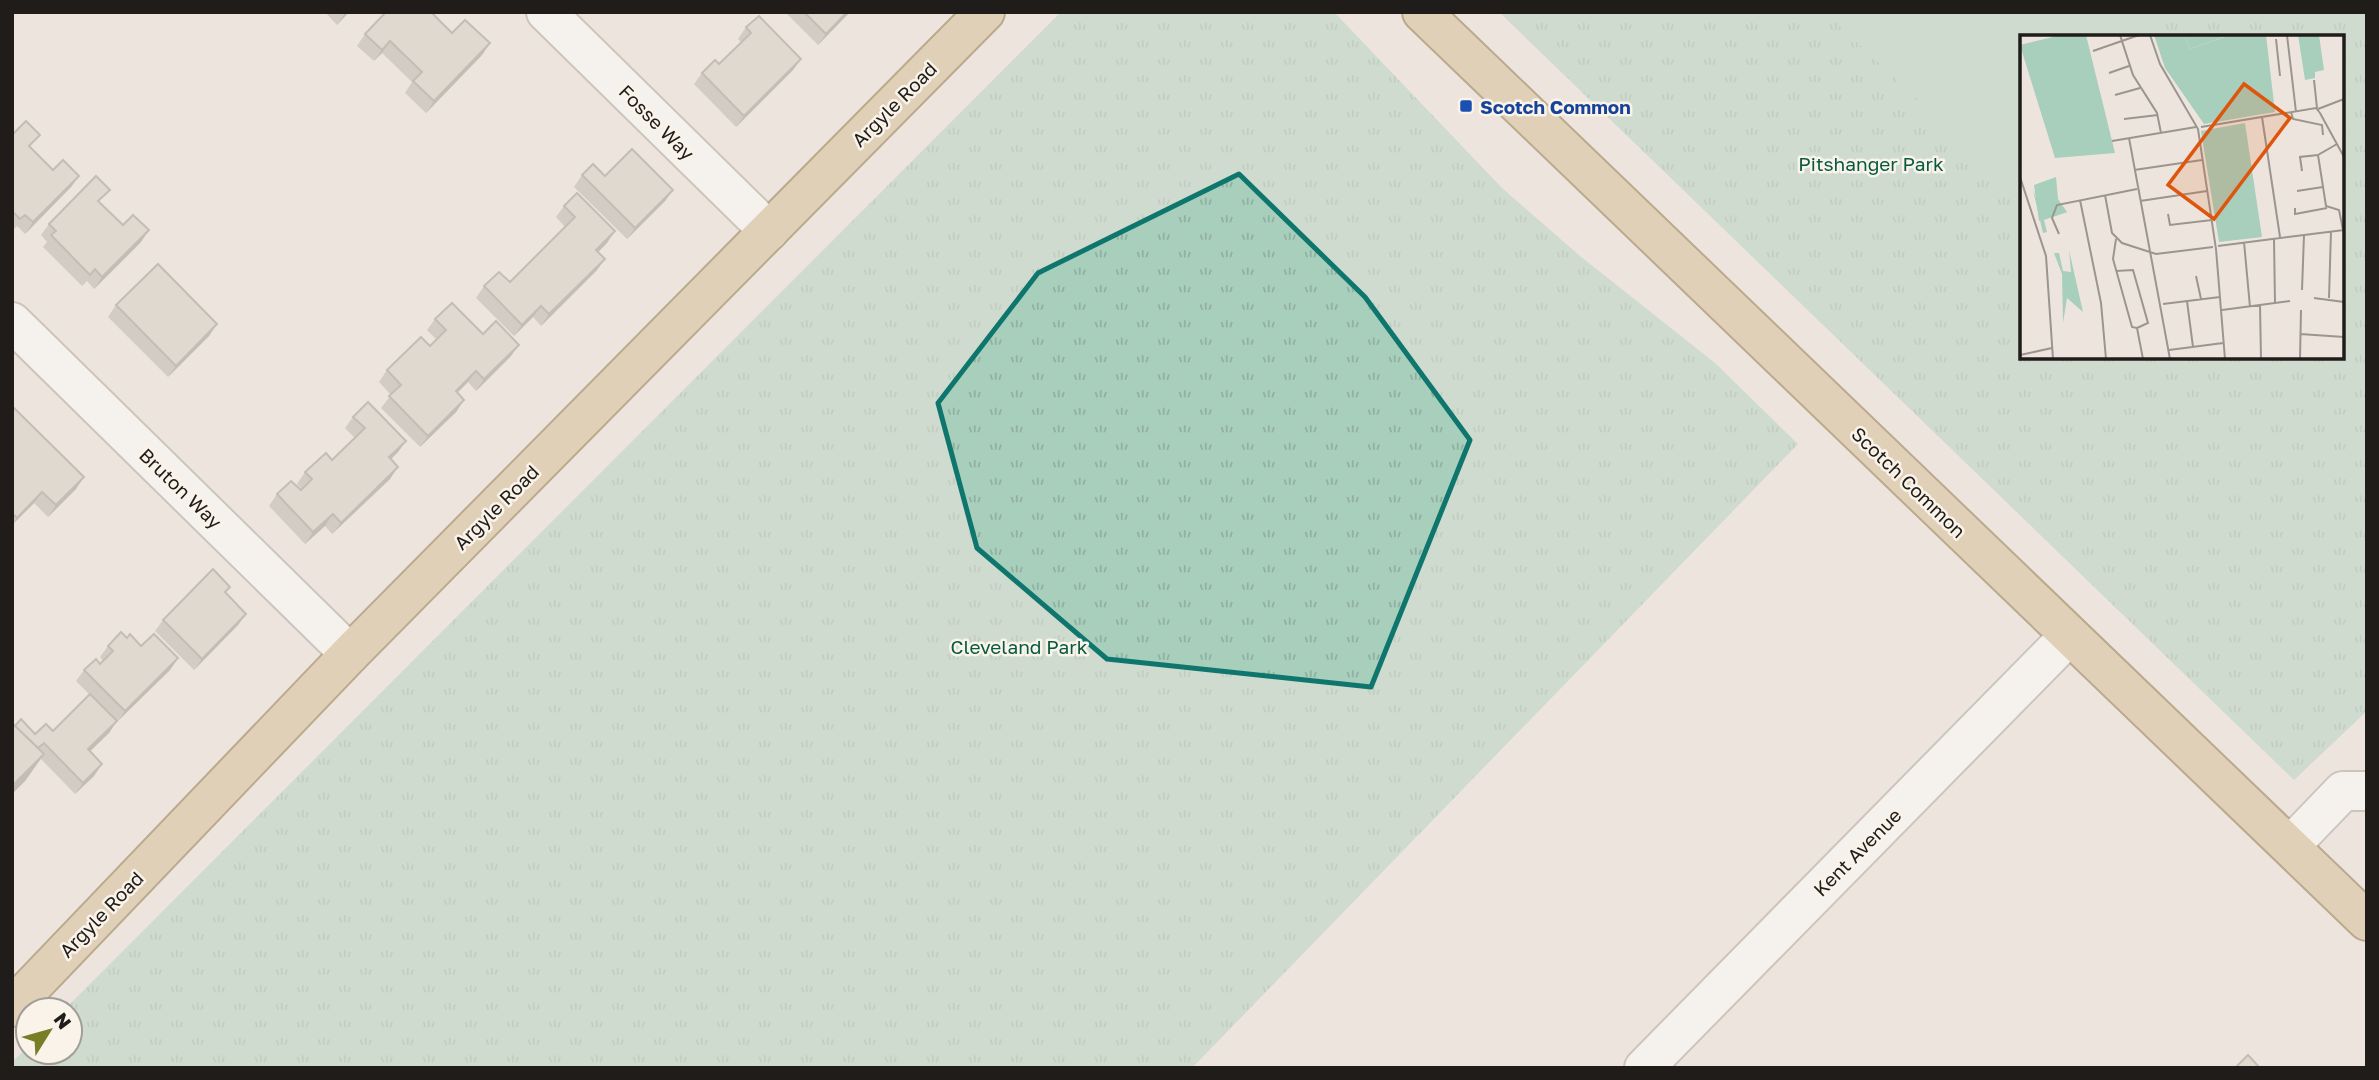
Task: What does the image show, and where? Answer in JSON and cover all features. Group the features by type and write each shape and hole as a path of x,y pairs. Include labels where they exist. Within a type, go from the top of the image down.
{"main road":[{"name":"Argyle Road","path":"12,1007 350,654 985,12"},
{"name":"Scotch Common","path":"1422,12 2367,921"}],"street":[{"name":"Fosse Way","path":"546,12 769,231"},
{"name":"Bruton Way","path":"12,322 350,654"},
{"name":"Kent Avenue","path":"1644,1068 2069,636"},
{"path":"2290,846 2343,791 2367,791"}],"highlighted area":[{"path":"1239,174 1365,297 1470,440 1371,687 1107,659 977,548 938,403 1038,273"}],"green space":[{"name":"Cleveland Park","path":"1061,12 1334,12 1502,188 1580,256 1715,363 1798,444 1192,1068 12,1068 14,1060 14,1066 84,1066 84,996 78,996"},
{"name":"Pitshanger Park","path":"1499,12 2367,12 2367,711 2294,780"},
{"path":"1825,12 2159,12 2138,35 2020,35 2020,159 2001,179"}],"building":[{"path":"386,12 431,12 452,33 465,20 490,43 434,101 413,81 422,72 390,41 382,50 365,34"},
{"path":"804,12 847,12 826,34"},
{"path":"759,16 801,59 744,116 702,73 715,60 719,64 751,33 746,27"},
{"path":"26,121 40,135 29,146 53,170 63,160 79,176 33,222 25,215 20,219 12,211 12,135"},
{"path":"632,149 673,190 635,228 582,175 593,164 605,176"},
{"path":"96,176 110,190 98,201 123,225 133,215 149,230 102,277 95,269 90,275 51,235 56,231 49,224"},
{"path":"577,193 615,231 596,250 605,259 549,314 541,306 522,325 484,286 499,272 510,282 575,217 564,206"},
{"path":"158,264 217,324 176,366 116,305"},
{"path":"452,303 483,334 496,321 519,345 484,379 476,371 456,391 464,400 428,436 389,396 401,385 387,370 421,337 430,346 446,330 435,319"},
{"path":"368,402 406,441 389,457 398,467 341,523 333,514 313,532 277,494 291,481 301,490 312,479 305,472 326,453 332,460 365,428 353,417"},
{"path":"12,406 84,477 56,505 42,492 17,518 12,513"},
{"path":"213,569 230,587 225,592 246,614 202,659 163,620"},
{"path":"121,632 127,638 130,634 141,646 154,634 178,658 125,711 84,670 96,659 100,664 113,651 108,646"},
{"path":"90,694 117,721 88,749 102,764 83,783 44,743 38,748 15,726 21,719 35,734 46,724 53,731"},
{"path":"12,723 44,754 12,786"},
{"path":"2248,1055 2260,1068 2235,1068"}],"place":[{"name":"Scotch Common","path":"1466,106"}]}
